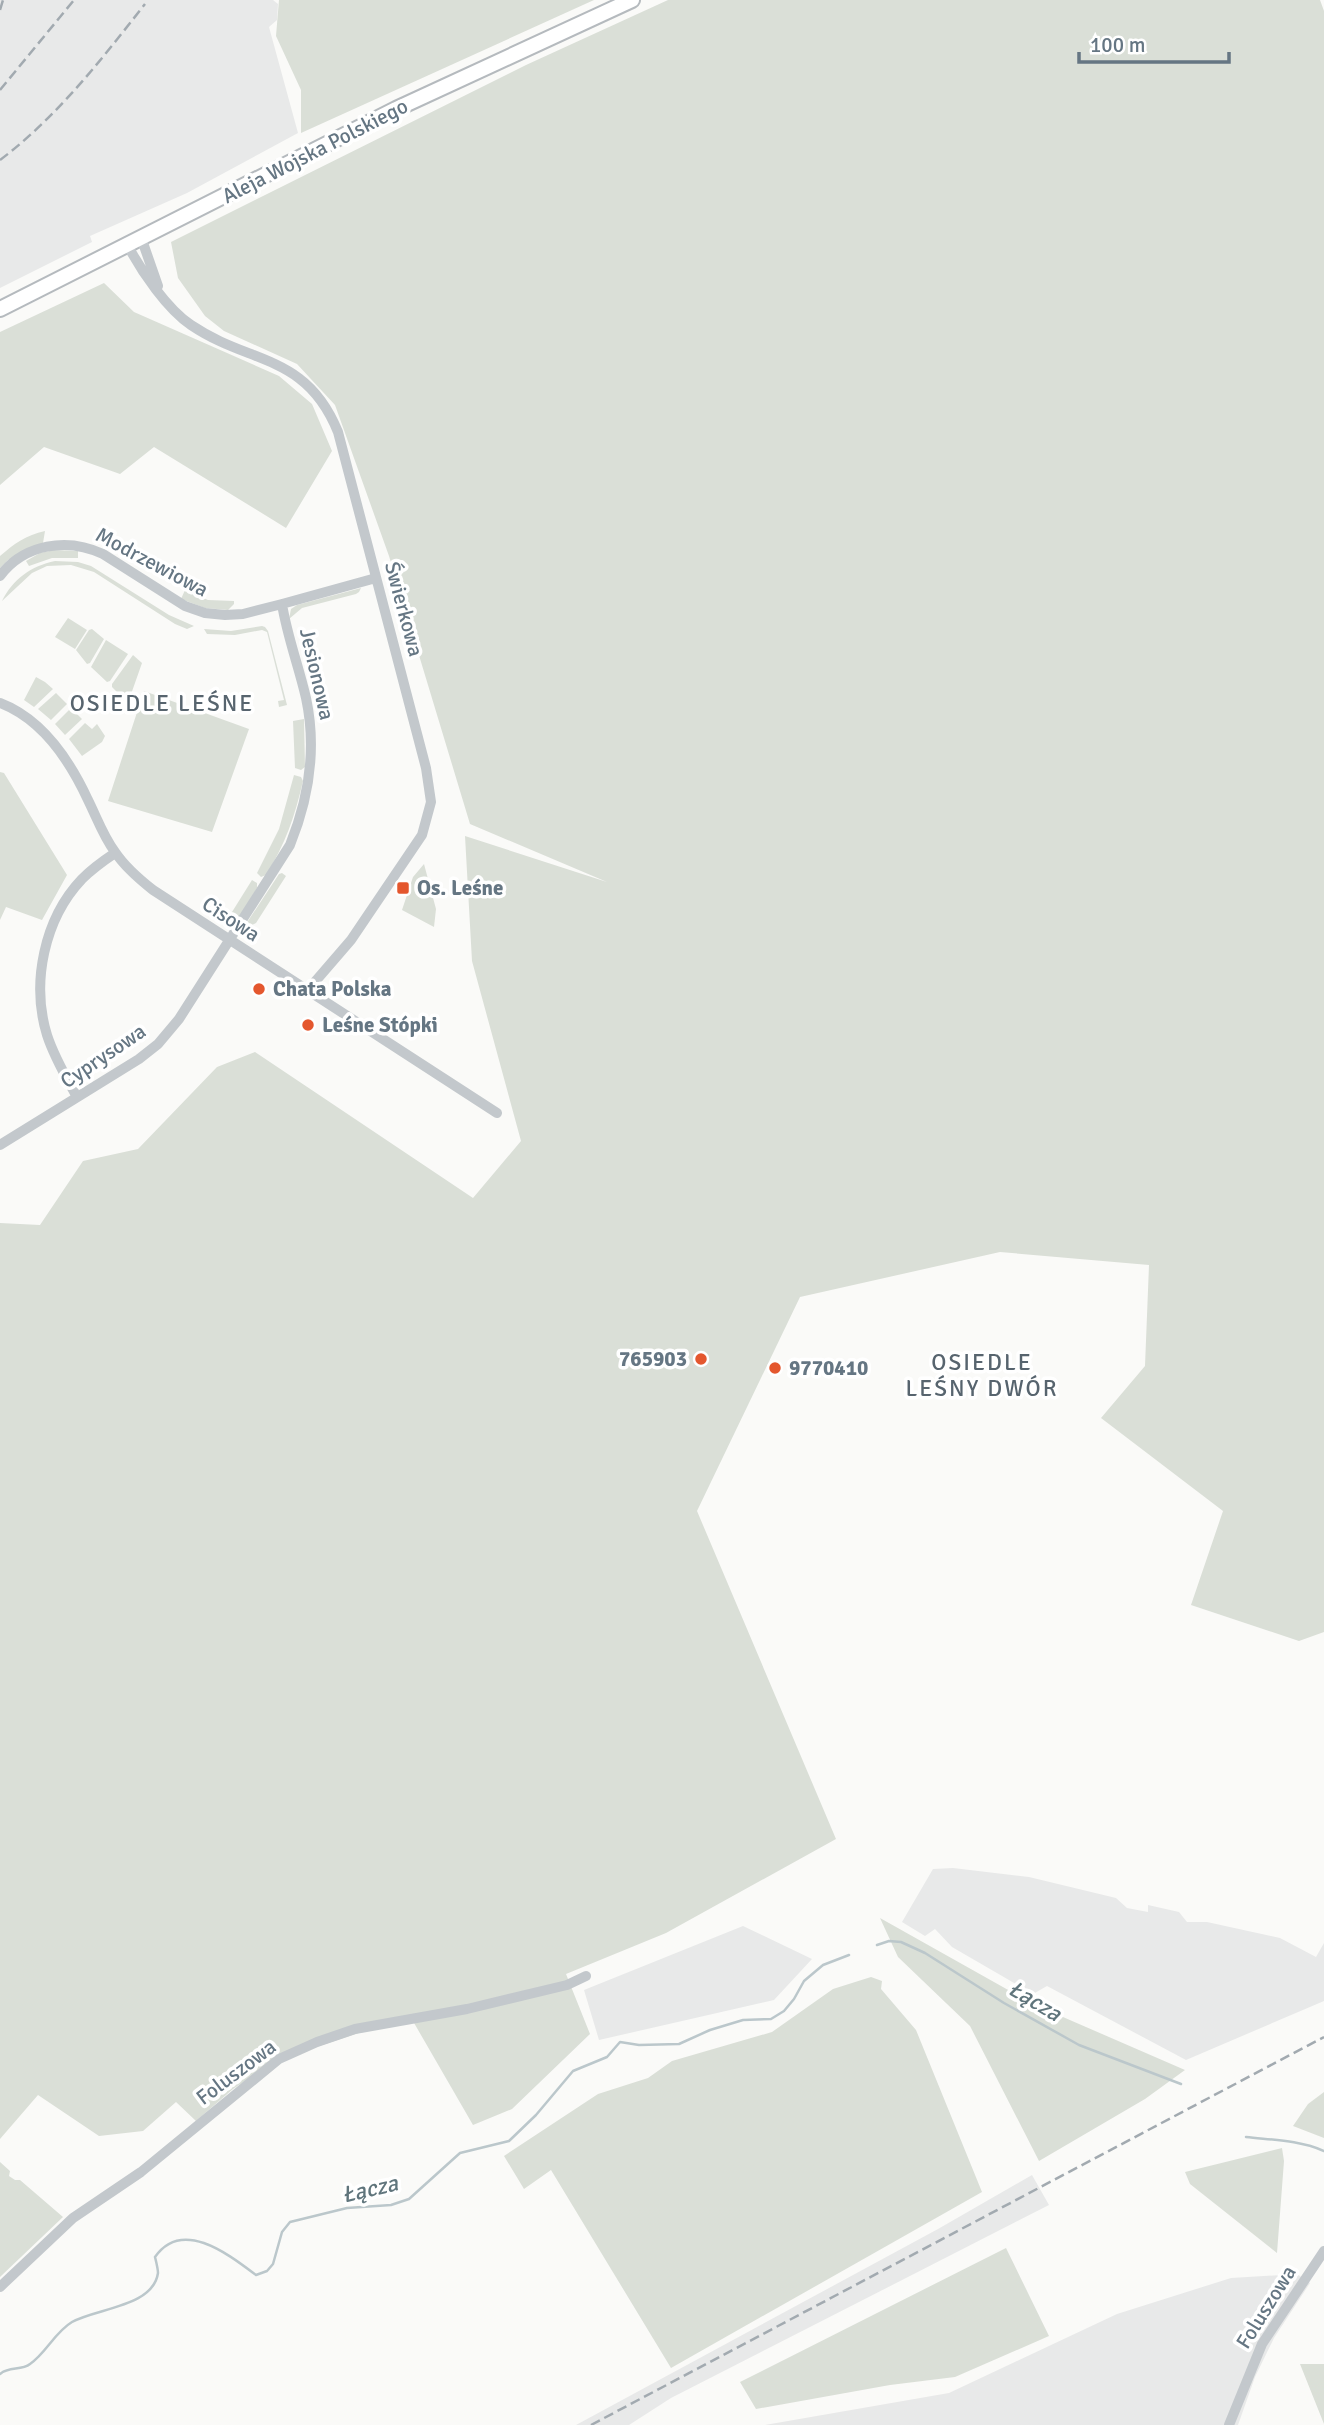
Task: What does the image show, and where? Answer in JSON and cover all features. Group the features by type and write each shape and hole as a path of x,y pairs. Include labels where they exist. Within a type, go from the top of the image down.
{"main road":[{"name":"Aleja Wojska Polskiego","path":"0,309 396,109 632,0"}],"street":[{"name":"Świerkowa","path":"135,243 142,271 179,315 192,326 292,373 321,399 338,432 430,785 428,819 414,849 351,940 307,991"},
{"name":"Modrzewiowa","path":"0,576 15,560 28,552 59,544 73,545 103,554 173,599 205,613 225,615 243,614 376,578"},
{"name":"Jesionowa","path":"229,941 290,845 302,814 309,782 309,717 282,604"},
{"name":"Cisowa","path":"0,703 33,724 56,745 74,771 103,833 132,873 229,941 497,1113"},
{"path":"76,1097 51,1047 43,1021 40,1002 43,959 54,923 71,891 93,869 115,853"},
{"name":"Cyprysowa","path":"0,1145 139,1059 158,1044 179,1019 229,941"},
{"name":"Foluszowa","path":"0,2287 73,2218 141,2172 279,2060 317,2042 355,2029 467,2008 567,1985 586,1976"},
{"name":"Foluszowa","path":"1229,2425 1262,2344 1324,2251"}],"shaded area":[{"path":"0,0 273,0 278,4 277,20 269,27 298,133 187,193 90,236 92,242 0,288"},
{"path":"279,0 594,0 301,133 301,90 276,36"},
{"path":"668,0 1320,0 1324,11 1324,1632 1299,1641 1191,1605 1223,1511 1101,1418 1145,1366 1149,1265 1000,1252 800,1297 697,1511 836,1839 666,1933 566,1974 590,2034 512,2109 473,2125 410,2016 277,2060 233,2089 196,2121 176,2102 143,2131 99,2136 38,2095 0,2139 0,1223 40,1225 83,1161 138,1149 217,1067 255,1052 473,1198 521,1141 472,961 465,836 607,882 470,824 389,556 335,405 297,364 224,331 205,316 178,278 171,242 526,65"},
{"path":"104,283 134,312 279,376 312,404 332,451 286,528 154,447 120,474 44,447 0,485 0,332"},
{"path":"45,531 43,543 8,560 0,568 0,556 15,544"},
{"path":"54,550 78,551 78,558 52,558 29,566 26,561 40,553"},
{"path":"55,561 78,562 91,566 169,615 194,626 187,629 175,624 94,572 71,565 47,566 32,573 2,601 24,575 38,566"},
{"path":"361,588 356,594 302,608 289,619 291,609 297,605"},
{"path":"185,590 208,600 234,601 234,604 228,610 205,608 181,599"},
{"path":"68,618 87,630 75,649 55,637"},
{"path":"262,626 268,631 287,705 279,707 278,701 284,700 267,632 262,630 235,635 207,634 204,629 231,631"},
{"path":"92,629 104,639 87,664 76,650"},
{"path":"106,640 128,654 107,682 91,667"},
{"path":"133,655 142,663 129,700 125,700 112,684"},
{"path":"36,677 53,689 34,707 24,700"},
{"path":"144,691 249,729 212,832 108,801"},
{"path":"56,693 67,704 51,720 38,709"},
{"path":"71,708 82,719 65,735 55,724"},
{"path":"304,719 305,767 301,770 295,768 293,721"},
{"path":"85,723 92,729 97,724 105,736 102,742 82,756 69,739"},
{"path":"0,772 4,773 67,875 42,920 6,907 0,920"},
{"path":"294,775 301,777 303,781 293,818 273,864 266,875 261,877 257,873 279,829"},
{"path":"424,864 436,909 434,927 402,910 413,877"},
{"path":"279,874 286,876 256,923 250,926 246,924"},
{"path":"252,880 257,883 257,888 238,919 232,912"},
{"path":"953,1868 1029,1877 1116,1898 1127,1908 1148,1912 1148,1905 1179,1912 1187,1922 1207,1922 1280,1938 1316,1957 1324,1943 1324,2001 1186,2060 1047,1986 1033,1994 952,1947 935,1929 925,1936 902,1922 933,1869"},
{"path":"880,1918 1033,2004 1185,2070 1145,2099 1039,2161 970,2026 898,1957"},
{"path":"743,1926 812,1959 774,2000 599,2040 584,1990"},
{"path":"871,1977 882,1981 881,1989 916,2030 982,2192 671,2368 551,2170 524,2189 504,2156 598,2094 648,2078 672,2061 772,2032 833,1989"},
{"path":"1324,2092 1324,2138 1293,2126 1308,2104"},
{"path":"1282,2148 1284,2161 1277,2253 1190,2184 1185,2172"},
{"path":"0,2162 10,2171 9,2176 20,2180 63,2217 0,2277"},
{"path":"1032,2175 1049,2205 671,2398 629,2425 576,2425 938,2229"},
{"path":"1006,2248 1049,2336 955,2377 890,2385 756,2409 740,2382"},
{"path":"1297,2274 1310,2283 1274,2338 1255,2377 1238,2425 765,2425 949,2393 1117,2314 1231,2278"},
{"path":"1300,2364 1324,2364 1324,2424"}],"waterway":[{"name":"Łącza","path":"877,1945 889,1941 901,1942 925,1953 1004,2003 1079,2045 1181,2084"},
{"name":"Łącza","path":"0,2374 30,2364 72,2322 135,2300 146,2293 154,2284 158,2273 155,2257 166,2246 178,2240 191,2240 219,2250 256,2275 267,2271 273,2264 282,2232 290,2222 347,2208 391,2205 409,2199 460,2153 509,2141 536,2115 573,2071 607,2057 620,2042 639,2045 679,2044 710,2030 743,2020 771,2019 784,2011 804,1981 823,1965 849,1955"},
{"name":"Łącza","path":"1246,2137 1295,2143 1324,2151"}],"railway":[{"path":"0,10 3,0"},
{"path":"0,90 74,0"},
{"path":"0,160 59,107 145,4"},
{"path":"591,2425 1324,2037"}],"place":[{"name":"Os. Leśne","path":"403,888"},
{"name":"Chata Polska","path":"259,989"},
{"name":"Leśne Stópki","path":"308,1025"},
{"name":"765903","path":"701,1359"},
{"name":"9770410","path":"775,1368"}],"district":[{"name":"OSIEDLE LEŚNE","path":"162,703"},
{"name":"OSIEDLE LEŚNY DWÓR","path":"982,1375"}]}
